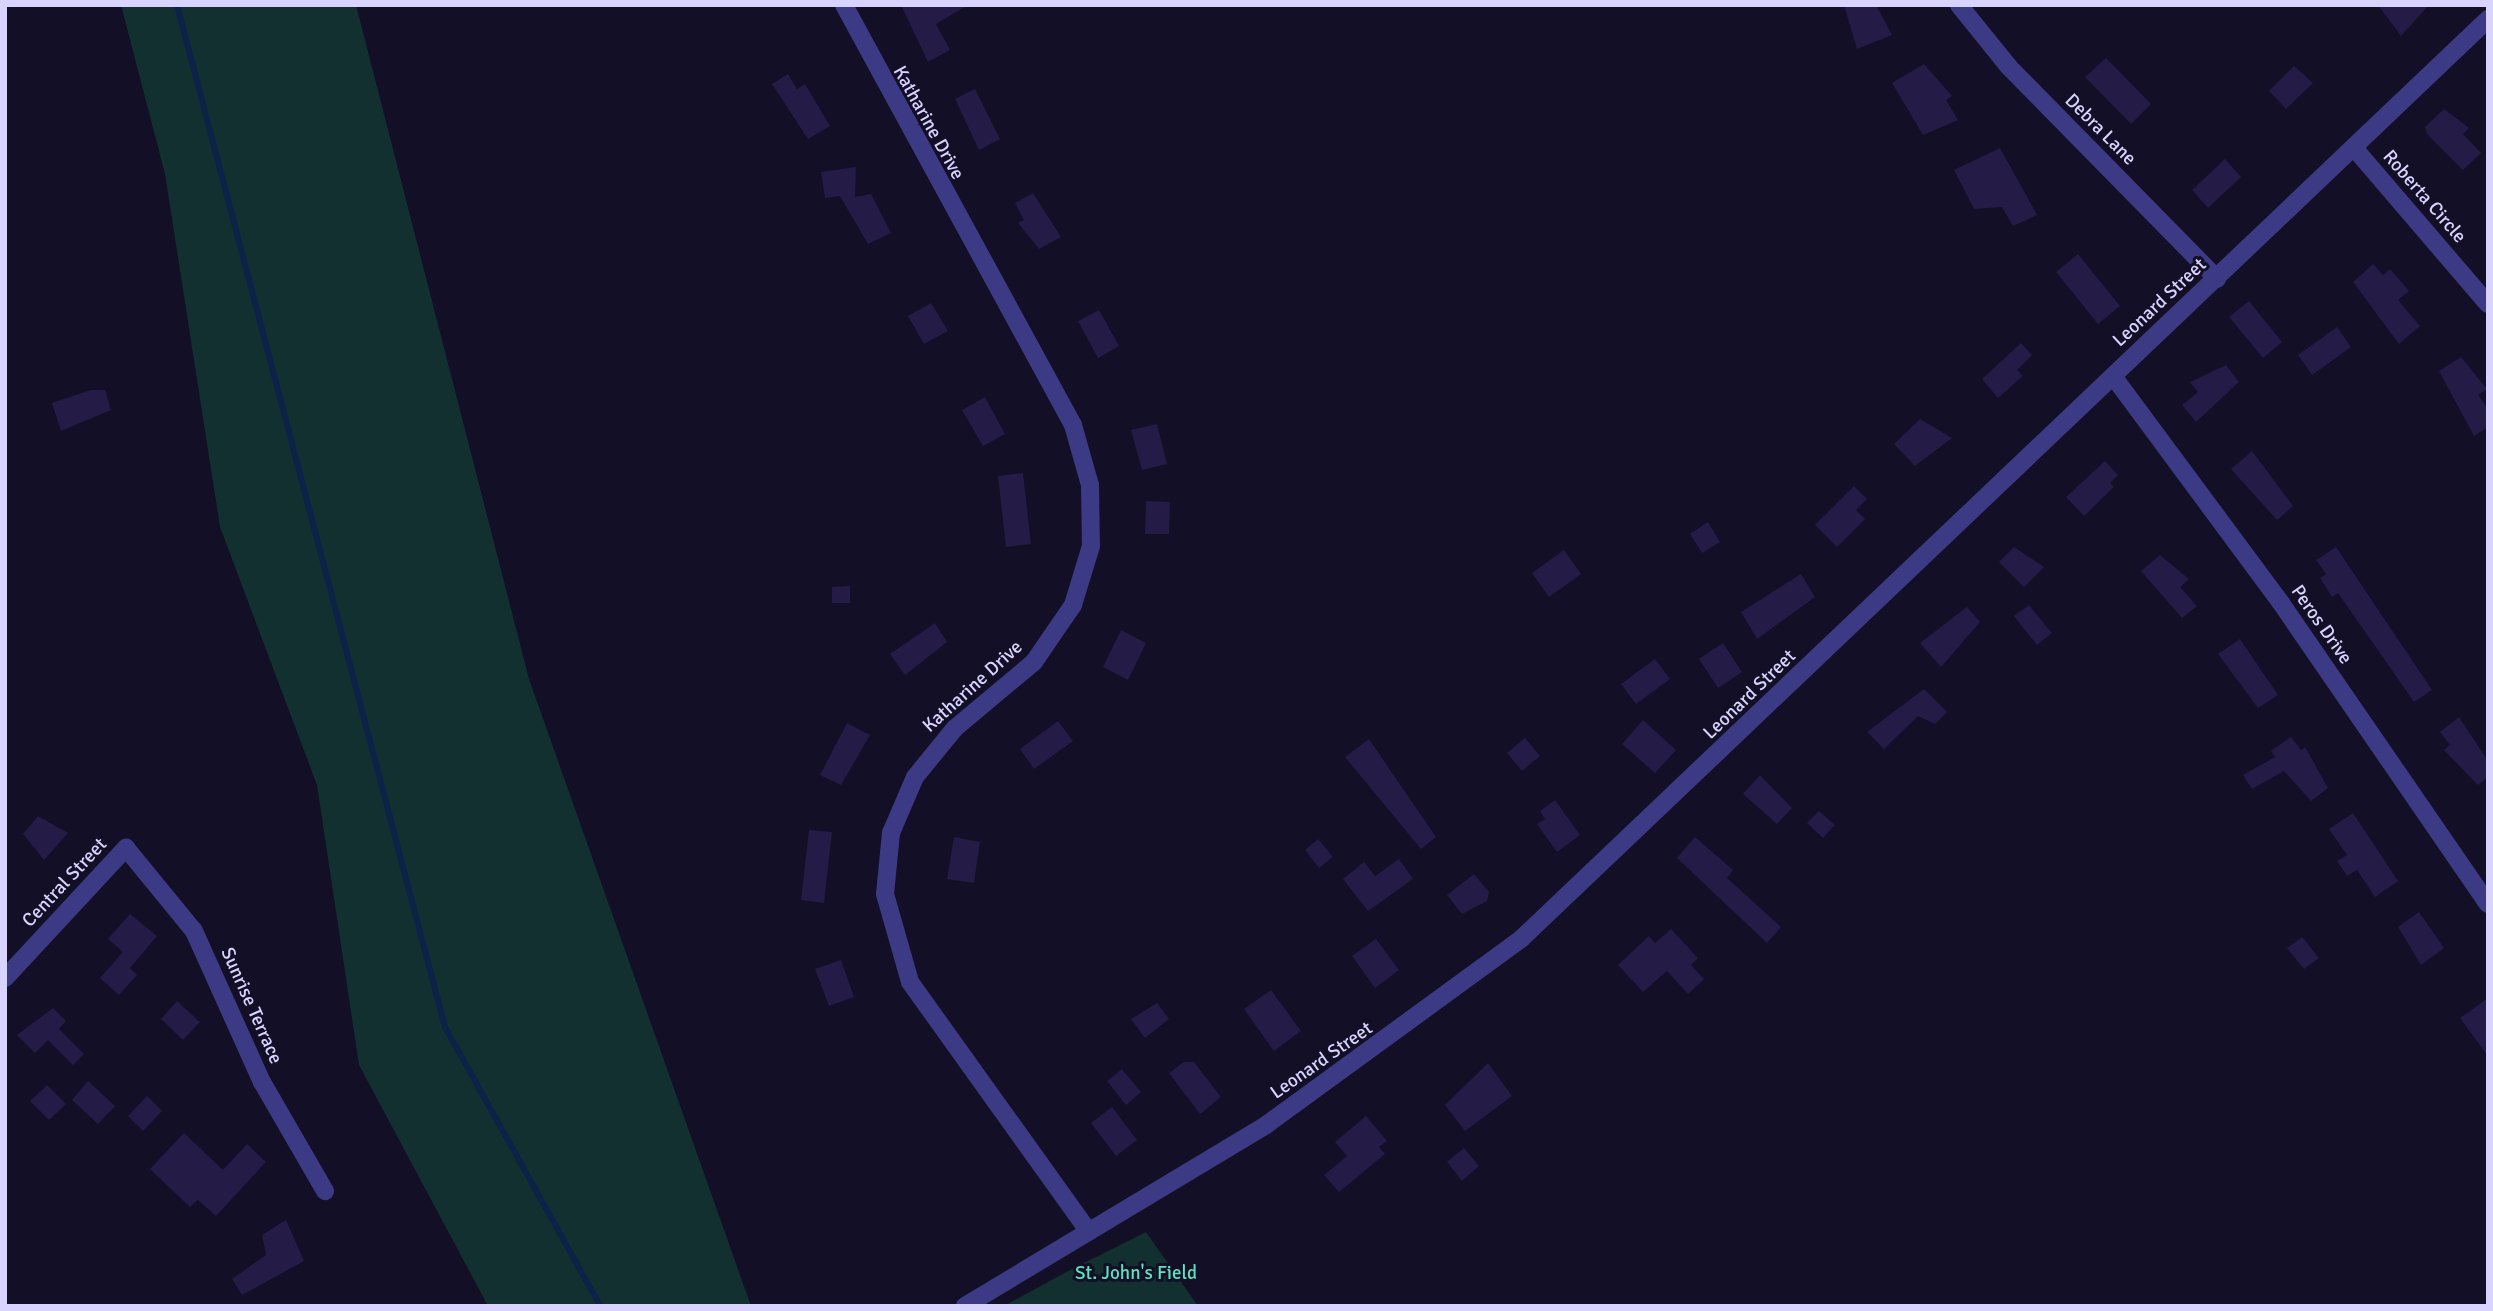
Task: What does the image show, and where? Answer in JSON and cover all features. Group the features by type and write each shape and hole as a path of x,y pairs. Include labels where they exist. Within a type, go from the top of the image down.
{"street":[{"name":"Katharine Drive","path":"844,5 1073,425 1090,485 1091,546 1073,606 1034,662 955,727 915,777 891,833 885,894 910,982 1089,1232"},
{"name":"Debra Lane","path":"1959,5 2009,67 2217,279"},
{"name":"Leonard Street","path":"965,1306 1308,1097 1521,939 2355,149 2488,19"},
{"name":"Roberta Circle","path":"2355,149 2488,304"},
{"name":"Peros Drive","path":"2113,376 2281,603 2488,904"},
{"name":"Central Street","path":"5,978 126,848"},
{"name":"Sunrise Terrace","path":"126,848 194,932 262,1082 325,1191"}],"green space":[{"path":"121,5 356,5 529,679 751,1306 488,1306 359,1065 317,785 220,527 165,174"},
{"name":"St. John's Field","path":"1146,1232 1198,1306 1004,1306 1068,1271"}],"building":[{"path":"901,5 968,5 936,24 950,50 928,62"},
{"path":"1844,5 1876,5 1892,35 1857,49"},
{"path":"2378,5 2429,5 2401,36"},
{"path":"2106,58 2151,104 2131,124 2085,77"},
{"path":"1924,64 1952,96 1946,100 1958,120 1923,135 1892,83"},
{"path":"2294,66 2313,83 2286,109 2269,91"},
{"path":"788,74 797,89 805,84 830,126 808,139 772,84"},
{"path":"975,89 1000,139 979,150 955,99"},
{"path":"2444,109 2469,128 2463,134 2481,153 2463,170 2427,134 2425,127"},
{"path":"2000,148 2037,215 2013,226 2002,207 1974,209 1954,170"},
{"path":"2225,159 2241,177 2208,208 2192,190"},
{"path":"856,167 855,197 871,194 891,233 868,244 840,196 825,198 821,172"},
{"path":"1033,193 1061,237 1039,249 1018,223 1024,220 1015,203"},
{"path":"2078,254 2120,306 2098,324 2056,272"},
{"path":"2373,264 2383,275 2390,269 2409,291 2398,300 2420,326 2399,344 2353,282"},
{"path":"2249,301 2282,342 2263,358 2229,317"},
{"path":"931,303 948,331 924,344 908,316"},
{"path":"1099,310 1119,346 1098,358 1078,321"},
{"path":"2337,327 2351,347 2312,375 2298,355"},
{"path":"2021,343 2032,355 2017,370 2023,376 1998,398 1982,379"},
{"path":"2461,357 2487,389 2478,395 2488,409 2488,427 2474,436 2439,371"},
{"path":"2226,365 2239,382 2196,422 2182,405 2198,392 2190,382"},
{"path":"91,390 105,390 111,410 61,431 52,403"},
{"path":"985,397 1005,434 983,446 962,410"},
{"path":"1920,419 1952,438 1915,466 1894,444"},
{"path":"1157,424 1167,464 1142,470 1131,430"},
{"path":"2252,451 2293,506 2277,520 2231,469"},
{"path":"2105,461 2118,475 2110,483 2114,487 2084,516 2066,497"},
{"path":"1023,473 1031,544 1006,547 998,476"},
{"path":"1854,486 1867,499 1856,510 1865,519 1837,547 1815,525"},
{"path":"1146,501 1170,502 1169,534 1145,534"},
{"path":"1708,522 1720,542 1702,553 1690,534"},
{"path":"2014,547 2044,567 2024,587 1999,562"},
{"path":"2336,547 2432,690 2414,702 2338,593 2332,597 2320,578 2326,574 2316,560"},
{"path":"1564,550 1581,574 1549,597 1532,573"},
{"path":"2160,555 2189,579 2180,587 2197,606 2182,618 2141,571"},
{"path":"1801,574 1815,597 1757,639 1741,612"},
{"path":"850,586 850,603 832,603 832,587"},
{"path":"2029,605 2052,633 2037,645 2014,616"},
{"path":"1967,607 1980,622 1941,667 1920,643"},
{"path":"935,623 947,642 905,675 890,654"},
{"path":"1121,630 1146,643 1128,680 1103,667"},
{"path":"2240,639 2278,695 2258,708 2218,654"},
{"path":"1723,643 1742,672 1718,688 1699,659"},
{"path":"1655,659 1670,679 1636,704 1621,684"},
{"path":"1924,689 1947,712 1935,724 1918,716 1884,749 1867,732"},
{"path":"2459,717 2488,761 2488,777 2478,785 2444,750 2450,745 2440,732"},
{"path":"1643,720 1676,750 1655,773 1622,744"},
{"path":"1058,721 1073,741 1034,769 1020,749"},
{"path":"847,723 870,735 841,785 820,775"},
{"path":"2291,737 2301,750 2305,747 2328,788 2311,801 2284,771 2252,789 2243,775 2275,757 2271,751"},
{"path":"1525,738 1540,756 1522,771 1507,753"},
{"path":"1369,739 1436,837 1421,849 1345,757"},
{"path":"1760,775 1792,808 1777,824 1743,794"},
{"path":"1555,800 1580,835 1557,852 1537,824 1545,819 1540,811"},
{"path":"1819,811 1835,825 1823,838 1807,823"},
{"path":"2353,813 2398,881 2375,897 2357,870 2347,876 2337,861 2347,855 2329,829"},
{"path":"38,816 68,833 44,860 23,834"},
{"path":"809,830 832,832 824,903 801,900"},
{"path":"954,837 980,842 974,883 947,879"},
{"path":"1695,837 1733,870 1727,878 1781,927 1767,943 1677,858"},
{"path":"1318,839 1333,857 1319,868 1305,850"},
{"path":"1399,859 1413,879 1368,911 1343,879 1364,862 1375,876"},
{"path":"1474,874 1489,892 1487,901 1462,914 1447,895"},
{"path":"2419,912 2444,948 2421,965 2398,927"},
{"path":"130,914 157,936 130,968 137,975 119,995 100,978 123,952 108,939"},
{"path":"1671,929 1698,958 1691,965 1704,979 1688,994 1667,971 1643,992 1618,965 1649,936 1655,943"},
{"path":"2302,937 2319,958 2304,969 2287,948"},
{"path":"1376,939 1399,970 1375,988 1352,956"},
{"path":"841,960 854,997 829,1006 815,969"},
{"path":"1271,990 1301,1031 1274,1051 1244,1009"},
{"path":"2488,998 2488,1056 2460,1018"},
{"path":"177,1001 200,1022 183,1040 161,1019"},
{"path":"1157,1003 1169,1019 1145,1038 1131,1019"},
{"path":"53,1008 66,1021 59,1029 84,1054 73,1065 48,1040 35,1053 17,1035"},
{"path":"1184,1062 1194,1062 1221,1097 1200,1114 1169,1073"},
{"path":"1488,1063 1512,1096 1465,1131 1445,1105"},
{"path":"1122,1069 1141,1092 1126,1105 1107,1081"},
{"path":"88,1081 115,1106 98,1124 72,1100"},
{"path":"47,1085 66,1104 49,1120 30,1101"},
{"path":"147,1096 162,1111 143,1131 128,1116"},
{"path":"1112,1107 1137,1140 1116,1156 1091,1123"},
{"path":"1366,1116 1387,1141 1379,1147 1385,1154 1339,1192 1324,1175 1347,1156 1335,1142"},
{"path":"184,1133 223,1170 247,1144 266,1162 216,1216 198,1200 190,1207 150,1169"},
{"path":"1464,1148 1479,1166 1462,1181 1447,1162"},
{"path":"286,1220 304,1261 242,1295 232,1279 266,1255 262,1235"}],"waterway":[{"path":"177,5 445,1027 600,1306"}]}
